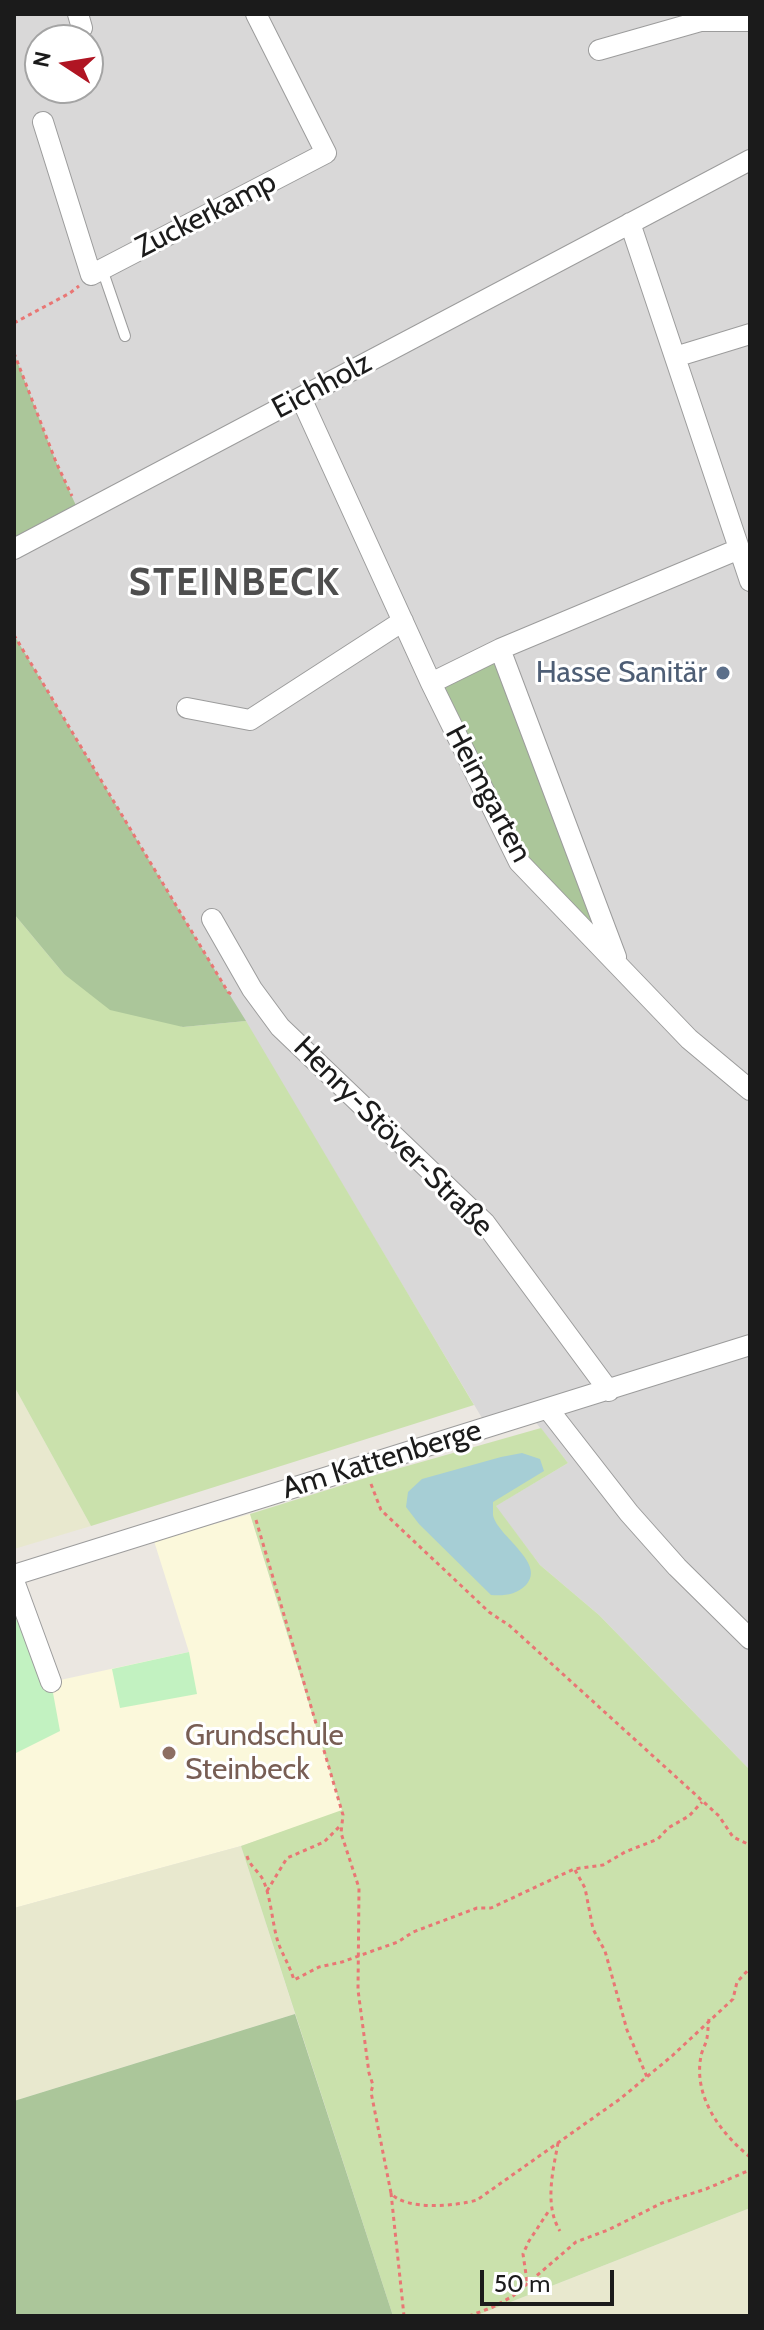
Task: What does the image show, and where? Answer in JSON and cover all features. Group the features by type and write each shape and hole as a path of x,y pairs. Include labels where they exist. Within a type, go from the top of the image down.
{"street":[{"name":"Zuckerkamp","path":"96,272 326,153 256,14"},
{"path":"599,50 701,21 750,21"},
{"path":"43,122 96,272"},
{"name":"Eichholz","path":"14,549 750,160"},
{"path":"630,223 742,543 750,581"},
{"path":"675,357 750,334"},
{"name":"Heimgarten","path":"301,398 431,683 519,862 689,1039 750,1090"},
{"path":"431,683 500,649 742,543"},
{"path":"187,708 250,720 403,621"},
{"name":"Heimgarten","path":"500,649 620,969"},
{"name":"Henry-Stöver-Straße","path":"212,919 252,989 280,1027 485,1223 609,1391"},
{"name":"Am Kattenberge","path":"14,1575 750,1345"},
{"path":"548,1409 629,1513 677,1567 747,1632"},
{"path":"14,1581 51,1682"}],"lane":[{"path":"96,272 125,336"}],"path":[{"path":"14,323 70,293 96,272"},
{"path":"14,353 56,462 80,514"},
{"path":"14,635 228,992 241,1001"},
{"path":"364,1465 381,1510 489,1612 510,1626 719,1816 733,1837 750,1845"},
{"path":"250,1501 343,1815 341,1833 359,1888 358,1990 373,2085 371,2092 391,2193 404,2316"},
{"path":"247,1856 262,1877 279,1946 294,1980 319,1967 398,1942 413,1932 477,1908 491,1908 574,1869 603,1865 658,1839 702,1802"},
{"path":"267,1891 287,1858 324,1842 341,1826"},
{"path":"574,1869 585,1888 593,1929 605,1951 627,2030 647,2077"},
{"path":"391,2193 396,2199 409,2204 459,2205 477,2200 620,2099 672,2056 733,1999 737,1982 750,1968"},
{"path":"709,2019 701,2056 700,2080 705,2102 720,2128 750,2157"},
{"path":"558,2143 550,2209 560,2231"},
{"path":"469,2316 513,2296 576,2242 662,2203 750,2170"},
{"path":"527,2283 523,2254 550,2209"}],"shaded area":[{"path":"14,14 750,14 750,1770 599,1615 540,1565 495,1506 568,1463 530,1415 488,1428 14,635 14,549 80,514 56,462 14,353"},
{"name":"Grundschule Steinbeck","path":"250,1514 342,1811 241,1846 14,1908 14,1696 51,1682 189,1652 154,1541"}],"green space":[{"path":"14,353 56,462 80,514 14,549"},
{"path":"14,635 246,1021 183,1027 110,1010 64,974 14,914"},
{"path":"500,649 620,969 519,862 431,683"},
{"path":"14,914 64,974 183,1027 246,1021 474,1405 91,1526 14,1386"},
{"path":"14,1386 91,1526 14,1549"},
{"path":"541,1428 568,1463 496,1506 540,1565 599,1615 750,1770 750,2208 475,2316 393,2316 241,1846 342,1810 250,1514"},
{"path":"14,1581 51,1682 60,1731 14,1754"},
{"path":"189,1652 197,1694 120,1708 112,1669"},
{"path":"241,1846 295,2014 14,2101 14,1908"},
{"path":"295,2014 393,2316 14,2316 14,2101"},
{"path":"750,2208 750,2316 475,2316"}],"water":[{"path":"522,1453 540,1459 544,1471 493,1502 493,1515 496,1523 526,1559 531,1577 518,1591 491,1595 419,1524 406,1507 408,1492 422,1479"}],"place":[{"name":"Hasse Sanitär","path":"723,673"},
{"name":"Grundschule Steinbeck","path":"169,1753"}],"district":[{"name":"STEINBECK","path":"235,584"}]}
